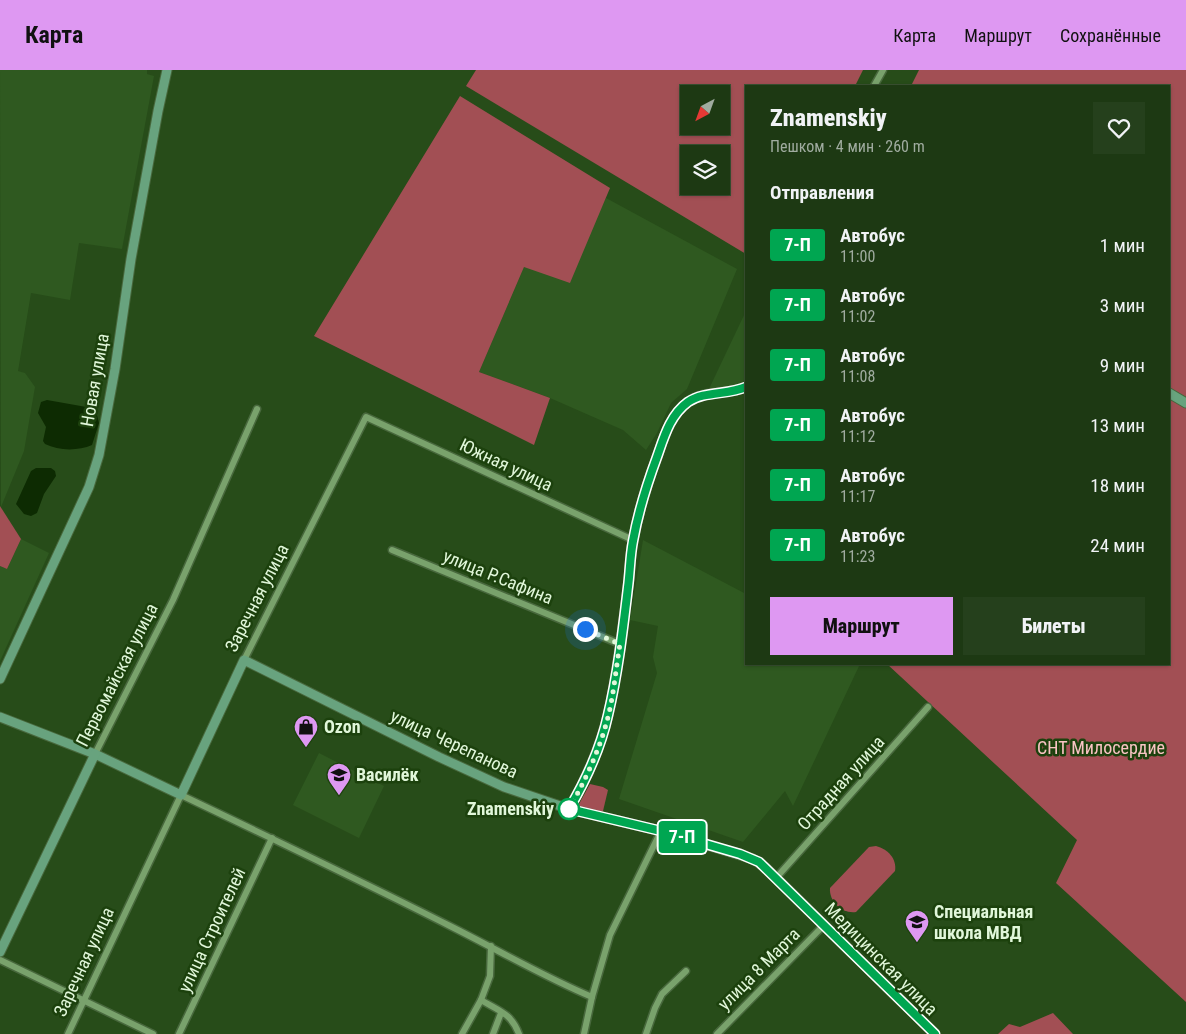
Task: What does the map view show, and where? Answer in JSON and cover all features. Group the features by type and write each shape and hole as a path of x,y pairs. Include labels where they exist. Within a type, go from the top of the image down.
{"main road":[{"name":"Новая улица","path":"0,679 89,486 99,455 115,370 131,258 167,70"},
{"path":"569,809 585,779 601,738 610,706 633,540 649,478 667,429 676,414 689,401 745,387"},
{"path":"1170,395 1186,403"},
{"name":"Заречная улица","path":"181,795 244,660"},
{"name":"улица Черепанова","path":"244,660 439,757 504,787 569,809 661,831 747,856 759,862 805,907"},
{"path":"0,717 96,754 181,795"},
{"name":"Первомайская улица","path":"0,952 96,754"},
{"name":"Медицинская улица","path":"805,907 935,1034"}],"street":[{"path":"875,85 883,70"},
{"name":"Первомайская улица","path":"96,754 173,600 257,410"},
{"name":"Южная улица","path":"366,418 633,540"},
{"name":"Заречная улица","path":"244,660 366,418"},
{"name":"улица Р.Сафина","path":"392,550 620,644"},
{"name":"Отрадная улица","path":"776,878 928,707"},
{"path":"181,795 490,946 558,983 592,997"},
{"name":"Заречная улица","path":"68,1034 181,795"},
{"path":"584,1034 592,997 610,936 661,831"},
{"name":"улица Строителей","path":"179,1034 272,838"},
{"name":"улица 8 Марта","path":"717,1034 824,925"},
{"path":"462,1034 481,1000 490,976 490,946"},
{"path":"0,960 153,1034"},
{"path":"646,1034 662,994 686,971"},
{"path":"481,1000 514,1021 519,1034"},
{"path":"493,1034 501,1013"}],"shaded area":[{"path":"0,70 147,70 147,74 154,76 122,249 79,243 70,300 31,293 18,371 25,373 35,387 24,451 1,507"},
{"path":"606,198 737,269 687,389 671,403 657,433 646,450 623,430 550,398 479,372 524,267 598,214"},
{"path":"745,313 745,381 739,384 708,391"},
{"path":"47,400 92,408 96,411 99,423 92,445 68,449 56,448 45,444 43,441 46,427 38,413 41,402"},
{"path":"36,468 51,468 55,471 56,476 44,494 37,513 31,516 24,514 16,504 31,471"},
{"path":"21,539 49,553 0,661 0,566 7,569"},
{"path":"643,540 745,593 745,665 860,665 793,806 785,791 743,842 619,799 657,673 653,657 658,626 630,620"},
{"name":"Василёк","path":"319,753 384,786 359,838 293,805"}],"green space":[{"path":"476,70 863,70 856,85 745,85 745,253 466,86"},
{"path":"919,70 1186,70 1186,397 1170,389 1170,85 912,85"},
{"path":"460,96 610,188 570,283 524,267 479,372 550,398 534,445 314,336"},
{"name":"СНТ Милосердие","path":"1170,398 1186,407 1186,1002 1056,883 1077,840 888,665 1170,665"},
{"path":"0,506 21,539 7,569 0,566"},
{"path":"590,784 608,790 603,811 600,814 579,807"},
{"path":"876,846 884,849 891,855 895,862 895,871 856,912 841,909 834,902 830,888 869,847"},
{"path":"1053,1013 1073,1034 998,1034 1009,1024 1020,1027"}],"bus line":[{"name":"7-П","path":"745,387 689,401 676,414 667,429 649,478 633,540 620,644 608,718 585,779 569,809 661,831 747,856 759,862 935,1034"}],"place":[{"name":"Ozon","path":"306,748"},
{"name":"Василёк","path":"339,796"},
{"name":"Znamenskiy","path":"569,809"},
{"name":"Специальная школа МВД","path":"917,943"}],"route":[{"path":"569,809 585,779 608,718 620,644 585,629"}]}
